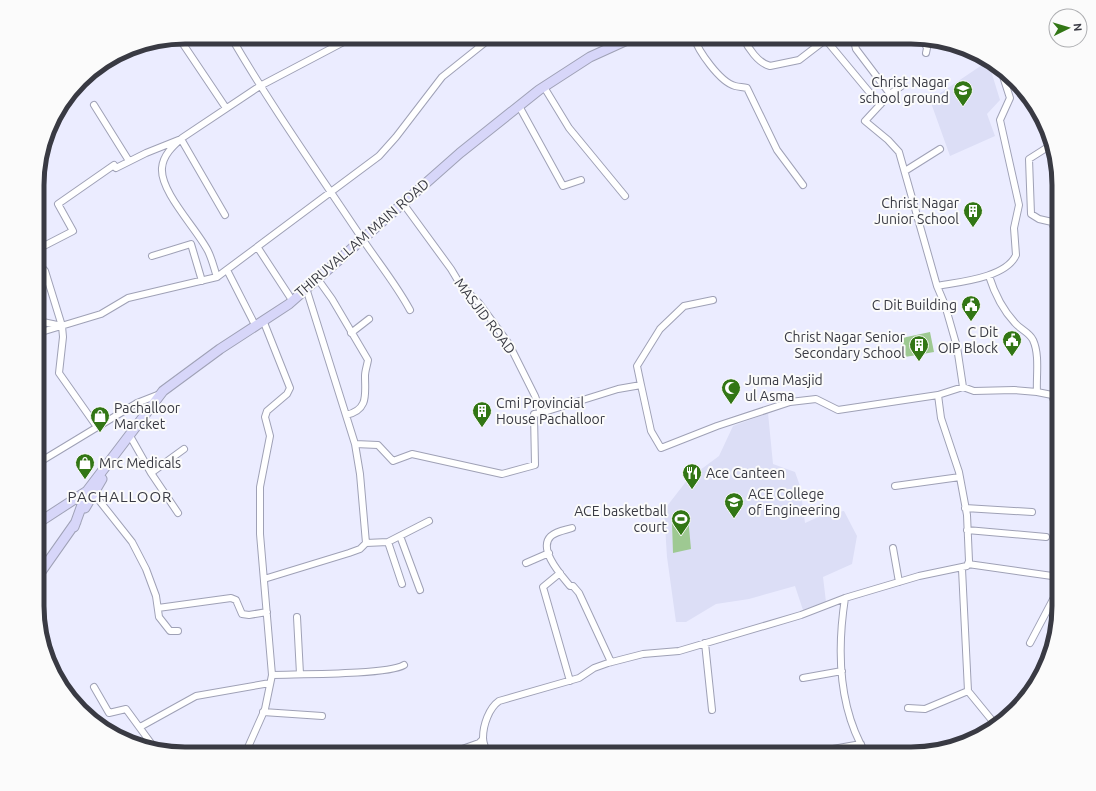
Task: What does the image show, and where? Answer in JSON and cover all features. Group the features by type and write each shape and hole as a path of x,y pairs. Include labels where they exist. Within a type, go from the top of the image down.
{"main road":[{"name":"THIRUVALLAM MAIN ROAD","path":"44,568 74,526 91,492 111,462 160,394 220,349 292,300 402,202 518,106 590,57 619,44"},
{"path":"44,520 91,492"}],"street":[{"path":"182,44 226,108"},
{"path":"235,44 260,86 362,239 400,290 410,310"},
{"path":"217,277 208,251 170,194 162,176 165,158 172,147 181,139 226,108 260,86 340,44"},
{"path":"44,331 101,314 128,298 217,277 258,248 379,156 396,137 442,77 482,44"},
{"path":"696,44 719,75 734,86 747,88 777,150 803,185"},
{"path":"748,44 755,55 770,66 799,60 820,44"},
{"path":"831,44 880,105"},
{"path":"855,44 856,49 890,94"},
{"path":"925,44 927,48 926,53"},
{"path":"937,286 989,276 1009,264 1016,255 1014,228 1019,205 1000,120 1010,98 1004,79"},
{"path":"903,85 890,94 865,121 888,140 898,152 905,171 912,202 924,236 937,286 945,305 957,347 963,388"},
{"path":"544,87 569,128 625,196"},
{"path":"94,104 129,161"},
{"path":"518,106 563,186 581,180"},
{"path":"44,246 73,231 58,204 114,165 116,168 146,152 181,139"},
{"path":"181,139 225,215"},
{"path":"1047,148 1029,159 1029,197 1031,214 1040,219 1052,222"},
{"path":"905,171 940,149"},
{"name":"MASJID ROAD","path":"402,202 451,269 460,284 479,303 510,344 535,396 540,412"},
{"path":"152,256 190,244 202,281"},
{"path":"258,248 292,300"},
{"path":"44,270 62,326 63,337 59,373 97,427"},
{"path":"226,270 255,325"},
{"path":"989,276 1000,305 1016,325 1029,334 1034,342 1036,353 1037,392"},
{"path":"317,278 332,299 368,360 365,375 367,394 363,404 353,413 346,415"},
{"path":"306,288 355,444 360,474 366,543"},
{"path":"713,300 684,306 660,329 636,366 651,431 661,448 717,426 790,402 816,399 838,410 938,395 963,388 974,392 1014,390 1052,394"},
{"path":"351,333 369,319"},
{"path":"248,747 268,701 272,675 269,664 267,612 260,534 260,488 270,436 266,414 287,394 290,388 264,320"},
{"path":"44,322 62,326"},
{"path":"355,444 378,445 393,460 412,454 502,474 535,465 534,414 618,389 640,385"},
{"path":"44,460 137,403 160,394"},
{"path":"938,395 941,418 960,477 965,508 968,564"},
{"path":"130,436 151,473 178,514"},
{"path":"151,473 184,449"},
{"path":"895,486 960,477"},
{"path":"91,492 132,542 151,582 159,618 170,630 178,631"},
{"path":"965,508 1032,512"},
{"path":"264,579 349,553 360,549 366,543 388,542 429,521"},
{"path":"572,528 551,536 548,546 549,552 553,564 570,586 573,586 579,593 611,662"},
{"path":"967,530 1046,537"},
{"path":"400,536 420,590"},
{"path":"388,542 402,584"},
{"path":"893,548 899,582"},
{"path":"526,563 549,552"},
{"path":"485,747 483,739 486,720 495,704 499,701 570,681 611,662 643,654 679,651 801,615 845,598 899,582 962,569 968,564 1052,577"},
{"path":"962,569 968,691 993,721"},
{"path":"560,573 543,587 570,681"},
{"path":"158,608 231,598 236,600 242,614 249,615 267,612"},
{"path":"845,598 841,624 840,653 846,709 862,747"},
{"path":"1030,643 1052,601"},
{"path":"297,617 300,674"},
{"path":"705,643 712,710"},
{"path":"272,675 367,671 400,668 404,665"},
{"path":"803,678 842,670"},
{"path":"140,727 196,696 270,683"},
{"path":"94,687 109,713 126,708 151,743"},
{"path":"908,708 925,709 968,691"},
{"path":"263,712 322,716"},
{"path":"468,747 479,743 483,739"},
{"path":"844,747 861,744"}],"shaded area":[{"name":"Christ Nagar school ground","path":"984,64 990,68 1000,100 987,114 995,136 950,156 930,100"},
{"name":"ACE College of Engineering","path":"768,413 773,464 795,472 800,486 805,523 825,514 844,511 857,536 852,564 823,577 826,602 803,610 795,586 749,599 716,604 686,622 676,622 667,557 664,510 688,479 719,456 733,426"}],"green space":[{"path":"930,332 934,352 905,357 902,338"},
{"name":"ACE basketball court","path":"688,517 691,549 673,553 672,523"}],"place":[{"name":"Christ Nagar school ground","path":"963,107"},
{"name":"Christ Nagar Junior School","path":"973,228"},
{"name":"C Dit Building","path":"971,322"},
{"name":"C Dit OIP Block","path":"1012,357"},
{"name":"Christ Nagar Senior Secondary School","path":"919,362"},
{"name":"Juma Masjid ul Asma","path":"731,405"},
{"name":"Cmi Provincial House Pachalloor","path":"482,428"},
{"name":"Pachalloor Marcket","path":"100,433"},
{"name":"Mrc Medicals","path":"85,480"},
{"name":"Ace Canteen","path":"692,490"},
{"name":"ACE College of Engineering","path":"734,519"},
{"name":"ACE basketball court","path":"681,536"}],"district":[{"name":"PACHALLOOR","path":"120,496"}]}
